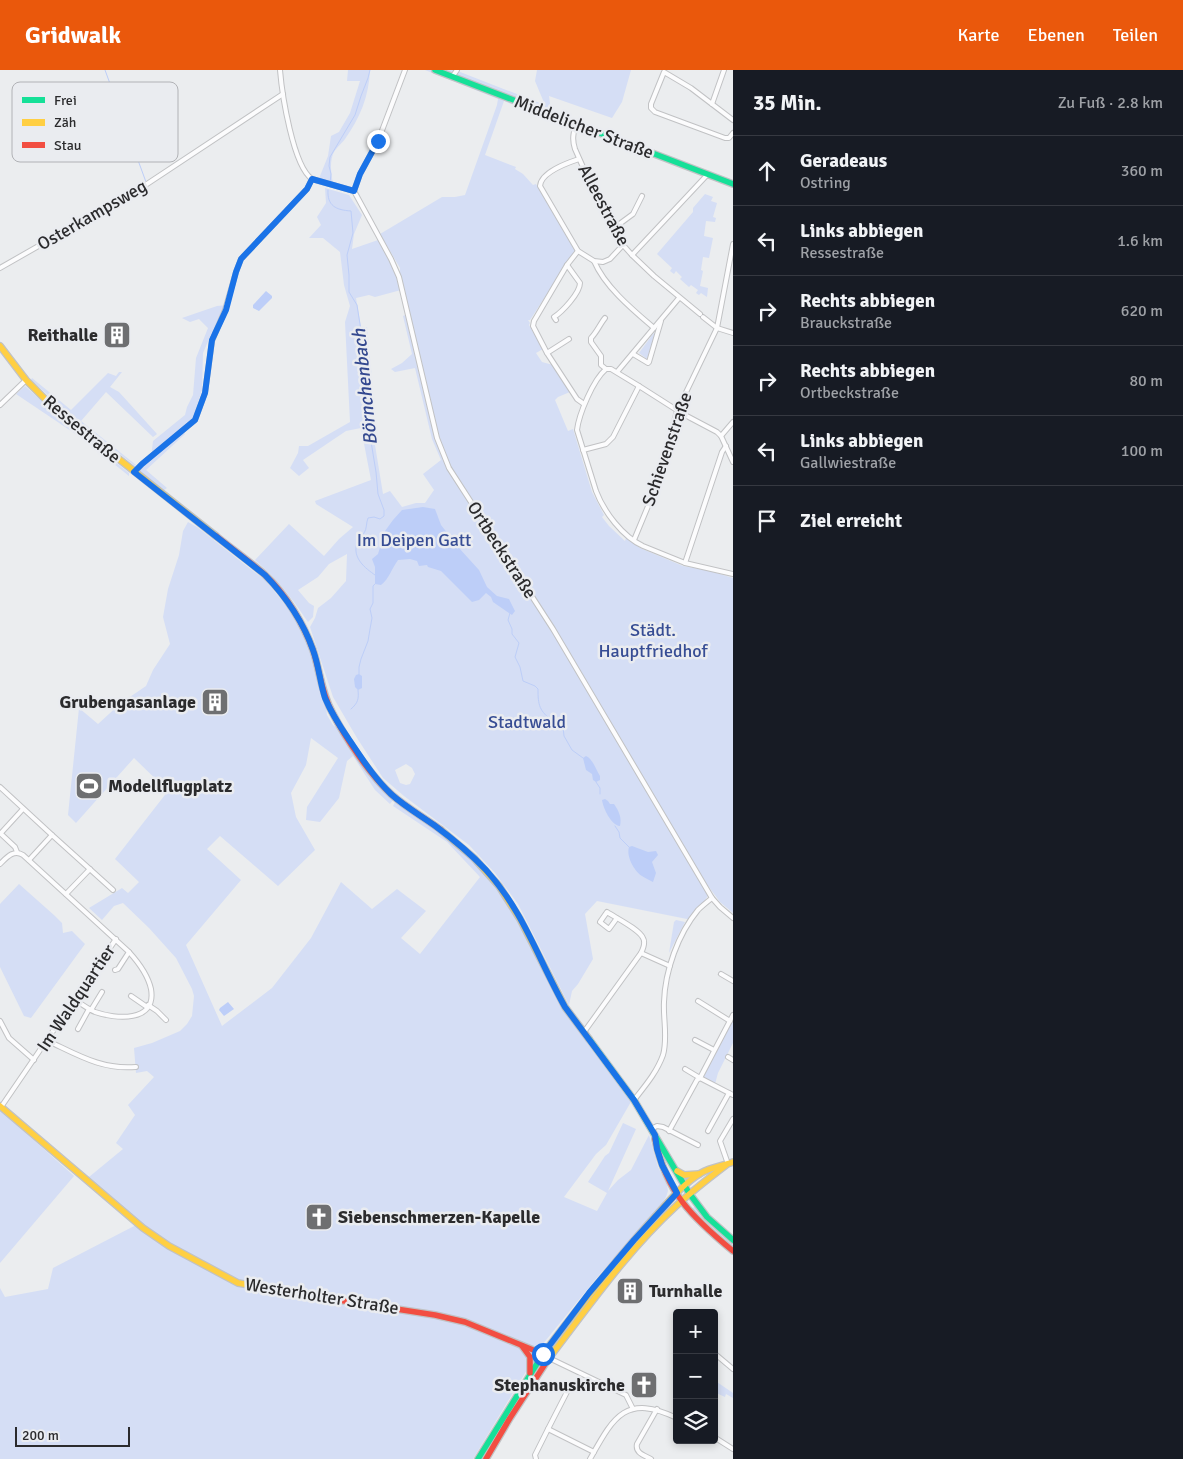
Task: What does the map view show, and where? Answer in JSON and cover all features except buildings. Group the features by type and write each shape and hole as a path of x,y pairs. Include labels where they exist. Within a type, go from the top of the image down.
{"main road":[{"name":"Middelicher Straße","path":"435,70 733,184"},
{"name":"Ressestraße","path":"0,346 26,380 52,406 265,575 280,590 293,608 306,633 314,652 326,699 336,720 348,738 371,771 391,794 465,849 501,888 524,924 557,992 569,1012 634,1100 689,1193 713,1223 733,1240"},
{"name":"Westerholter Straße","path":"1,1107 143,1228 169,1246 238,1282 256,1287 435,1315 465,1322 546,1356"},
{"name":"Ressestraße","path":"653,1132 662,1165 681,1200 700,1223 733,1251"},
{"path":"486,1459 546,1356 589,1293 634,1240 684,1186 716,1166 730,1163"},
{"path":"478,1459 530,1375 601,1288 637,1246 681,1200 730,1163"},
{"path":"676,1170 684,1175 701,1174"},
{"path":"521,1344 530,1357 530,1375"}],"street":[{"path":"280,70 283,94 297,153 307,176 354,191 360,174 378,141 406,70"},
{"path":"452,76 457,70"},
{"path":"672,77 674,70"},
{"path":"712,104 724,70"},
{"path":"733,120 691,88 664,72 651,108 655,112 725,138 729,138 733,133"},
{"name":"Osterkampsweg","path":"0,268 147,184 283,94"},
{"name":"Alleestraße","path":"576,124 573,142 579,159 595,194 623,245 654,276 717,328"},
{"path":"579,159 557,168 544,176 540,186 578,251 594,261 603,262 610,259 623,245"},
{"path":"632,255 708,174"},
{"path":"134,472 195,420 205,393 212,340 226,310 241,259 307,189 312,179"},
{"name":"Ortbeckstraße","path":"354,191 391,259 398,277 437,438 449,468 553,629 712,898 733,918"},
{"path":"614,228 633,214 642,196"},
{"name":"Schievenstraße","path":"634,540 656,486 678,411 717,328 733,244"},
{"path":"578,251 567,265 534,320 533,326 547,353 577,399 584,404"},
{"path":"594,261 598,271 626,303 654,328"},
{"path":"556,320 554,317 562,312 566,305 574,299 581,286 567,265"},
{"path":"617,372 679,298"},
{"path":"605,318 591,338 591,342 601,356 601,365 606,369 617,372 678,411 717,432 721,436 733,462"},
{"path":"632,354 645,363 649,362 662,318"},
{"path":"717,328 733,333"},
{"path":"547,353 569,339"},
{"path":"606,369 600,374 584,404 578,420 577,430 600,501 616,525 639,544 685,563 733,573"},
{"path":"0,405 26,380"},
{"path":"583,450 606,444 613,437 639,386"},
{"path":"721,436 733,422"},
{"path":"685,563 722,452 726,446"},
{"path":"0,787 113,890"},
{"path":"0,833 23,809"},
{"name":"Im Waldquartier","path":"0,833 15,847 17,852 29,860 116,939 48,1041 1,1107"},
{"path":"29,860 52,835"},
{"path":"0,864 8,856 17,852"},
{"path":"66,894 90,869"},
{"path":"634,1100 657,1068 663,1054 665,1035 664,1002 670,966 681,937 698,910 712,898"},
{"path":"584,1032 641,954 644,945 644,939 639,933 617,918 607,912 600,922 609,930 617,918"},
{"path":"75,1000 90,1010 106,1016 127,1018 138,1015 148,1006 151,994 148,980 130,952 116,939"},
{"path":"114,970 118,969 130,952"},
{"path":"641,954 670,966"},
{"path":"721,974 733,982"},
{"path":"78,1029 102,992"},
{"path":"131,996 157,1011 166,1020"},
{"path":"698,1001 730,1021"},
{"path":"669,1131 697,1080 700,1078 733,1015"},
{"name":"Im Waldquartier","path":"0,1021 9,1038 34,1060"},
{"path":"695,1040 714,1050"},
{"path":"48,1041 103,1065 122,1068 136,1067"},
{"path":"728,1057 733,1060"},
{"path":"685,1069 731,1094 708,1131"},
{"path":"730,1163 720,1141 733,1119"},
{"path":"653,1132 660,1126 698,1145"},
{"path":"715,1354 733,1369"},
{"name":"Westerholter Straße","path":"546,1356 626,1395 633,1409"},
{"path":"536,1459 535,1455 568,1390"},
{"path":"590,1459 617,1417 633,1409 657,1409 673,1416"},
{"path":"651,1459 638,1452 636,1448 657,1409"},
{"path":"548,1429 594,1452"},
{"path":"718,1440 733,1449"}],"green space":[{"path":"348,70 370,70 369,80 366,98 359,115 345,139 333,154 331,166 333,185 318,181 328,156 331,136 339,132 350,113 360,81 347,81"},
{"path":"425,70 455,70 545,105 535,81 537,70 631,70 622,102 612,118 549,96 551,110 547,108 536,114 504,101 485,155 516,167 515,169 523,174 533,185 536,184 575,251 530,320 528,320 543,349 536,353 542,362 553,365 570,392 555,400 568,431 573,429 592,492 604,515 602,517 625,541 626,538 640,548 683,566 733,578 733,913 720,902 706,883 551,628 709,894 692,920 597,901 585,914 593,959 572,991 569,1005 518,904 495,873 469,845 383,778 333,697 310,627 318,608 331,598 346,581 347,554 329,564 318,577 298,590 314,606 313,617 308,622 284,590 255,560 289,524 324,556 353,527 316,504 315,501 371,480 361,428 346,431 303,460 309,468 299,476 290,468 298,453 299,446 308,446 350,422 345,322 350,306 344,285 340,252 323,238 309,238 321,225 317,217 326,203 325,188 349,195 362,215 354,234 352,249 381,239 399,277 401,290 375,297 369,295 356,298 361,327 367,327 372,379 367,396 383,494 390,491 402,507 416,503 425,503 434,490 423,474 441,460 432,439 415,368 395,372 391,369 402,363 412,354 403,316 408,314 400,277 400,268 380,234 442,197 465,195 498,99","holes":["406,764 412,768 415,774 410,784 400,783 395,770"]},
{"path":"705,194 713,197 711,201 717,203 713,217 716,218 715,222 706,221 704,236 713,238 709,258 703,257 701,270 703,271 700,286 708,288 707,297 701,293 699,295 696,293 698,290 691,285 689,287 680,279 682,277 676,271 674,274 670,271 672,268 657,254 693,212 693,208"},
{"path":"227,305 215,334 212,332 203,353 202,390 193,418 181,429 185,434 146,470 167,488 164,490 139,470 151,458 153,441 185,415 193,395 196,358 208,328 199,319 190,322 182,318 217,306"},
{"path":"656,332 647,359 639,353"},
{"path":"119,372 122,372 110,387 119,392 157,434 153,437 106,392 81,421 135,466 75,419 31,380 32,378 71,410 108,373 116,376"},
{"path":"25,386 59,417 129,473 129,476 83,439 16,394"},
{"path":"188,522 266,581 288,608 302,631 314,663 327,715 333,725 340,730 377,783 393,800 390,804 375,790 353,756 347,761 339,798 320,822 306,820 307,807 338,758 311,738 306,765 291,793 296,817 315,850 278,886 220,836 207,849 241,880 186,945 222,1026 272,988 311,938 341,882 372,909 397,889 426,911 401,938 420,954 480,877 447,842 393,806 395,802 449,839 484,872 510,906 558,995 632,1100 606,1145 596,1154 564,1197 597,1211 607,1193 588,1182 609,1153 623,1123 636,1129 608,1191 631,1170 649,1135 658,1167 667,1185 668,1191 663,1202 600,1274 542,1345 473,1459 0,1459 0,1288 5,1297 48,1289 53,1268 138,1224 84,1179 123,1149 116,1143 135,1115 128,1105 154,1077 147,1071 136,1073 134,1048 152,1043 180,1031 192,1016 194,996 192,989 176,958 149,928 123,903 114,906 102,920 89,908 122,888 128,893 139,882 115,859 168,791 134,758 76,823 68,815 79,708 98,724 121,703 146,686 153,670 170,644 163,617 168,589 179,555 183,531"},
{"path":"19,884 62,923 63,933 72,931 85,944 31,1018 24,1016 0,967 0,904"},
{"path":"676,920 685,922 669,953 674,922"},
{"path":"733,1020 733,1043 718,1073 715,1084 703,1077"},
{"path":"0,1110 74,1176 0,1263"},
{"path":"695,1206 710,1223 733,1242 733,1248 691,1210"},
{"path":"718,1383 733,1393 733,1398 726,1394 725,1397 718,1394"}],"water":[{"path":"266,291 272,298 259,311 253,308 253,305"},
{"path":"423,507 435,509 441,525 479,570 487,587 497,596 509,599 515,611 512,615 493,602 486,593 479,600 472,602 441,571 427,565 419,566 417,561 410,559 398,560 384,583 381,585 375,584 375,567 372,559 378,554 385,531 402,510"},
{"path":"359,674 362,676 362,688 358,690 355,687 354,679"},
{"path":"586,756 600,776 600,780 596,782 593,780 592,774 586,770 583,758"},
{"path":"605,799 610,804 614,804 617,809 620,817 620,826 614,823 608,816 602,800"},
{"path":"632,846 648,852 656,851 658,855 652,862 656,873 653,882 639,874 634,867 628,851 629,847"},
{"path":"228,1002 234,1009 224,1016 219,1010"}],"waterway":[{"path":"105,70 109,82"},
{"path":"330,183 330,157 355,115 370,70"},
{"path":"139,162 146,182"},
{"name":"Börnchenbach","path":"328,190 329,200 334,206 341,210 351,211 353,233 347,255 349,292 357,305 364,350 366,380 364,399 378,494 384,510 384,516 380,519 368,518 365,531 357,543 356,553 360,562 375,575"},
{"path":"359,674 361,659 368,641 372,618 370,609 373,603 373,586 375,584"},
{"path":"510,613 508,620 512,634 519,643 515,657 520,667 523,681 538,689 538,699 542,711 553,721 553,726 556,729 563,727 564,736 572,750 583,758"},
{"path":"351,709 358,701 358,690"},
{"path":"596,782 600,788 600,794"},
{"path":"615,826 620,838 629,847"}],"traffic: fast":[{"path":"435,70 733,184"},
{"path":"589,1039 634,1100 689,1193 707,1217 733,1240"},
{"path":"478,1459 543,1354"}],"traffic: slow":[{"path":"0,346 26,380 52,406 216,536"},
{"path":"441,830 474,858 499,886 520,919 565,1007 589,1039"},
{"path":"0,1106 143,1228 169,1246 238,1283 319,1297"},
{"path":"543,1354 609,1269 674,1195 701,1173 733,1162"},
{"path":"549,1358 609,1279 641,1241 682,1200 726,1165"},
{"path":"677,1171 684,1175 699,1174"}],"traffic: jam":[{"path":"216,536 264,574 293,609 313,650 328,704 344,733 367,767 392,795 441,830"},
{"path":"655,1139 666,1175 683,1203 705,1227 733,1251"},
{"path":"319,1297 435,1315 465,1322 549,1358 486,1459"},
{"path":"522,1346 530,1357 530,1373"}],"place":[{"name":"Reithalle","path":"117,335"},
{"name":"Grubengasanlage","path":"215,702"},
{"name":"Modellflugplatz","path":"89,786"},
{"name":"Siebenschmerzen-Kapelle","path":"319,1217"},
{"name":"Turnhalle","path":"630,1291"},
{"name":"Stephanuskirche","path":"644,1385"}],"route":[{"path":"378,141 360,174 354,191 312,179 307,189 241,259 226,310 212,340 205,393 195,420 134,472 265,575 280,590 301,621 314,652 326,699 336,720 348,738 386,790 465,849 501,888 524,924 565,1007 634,1100 655,1135 662,1165 677,1193 589,1293 543,1354"}],"park label":[{"name":"Im Deipen Gatt","path":"414,540"},
{"name":"Städt. Hauptfriedhof","path":"653,640"},
{"name":"Stadtwald","path":"527,722"}]}
